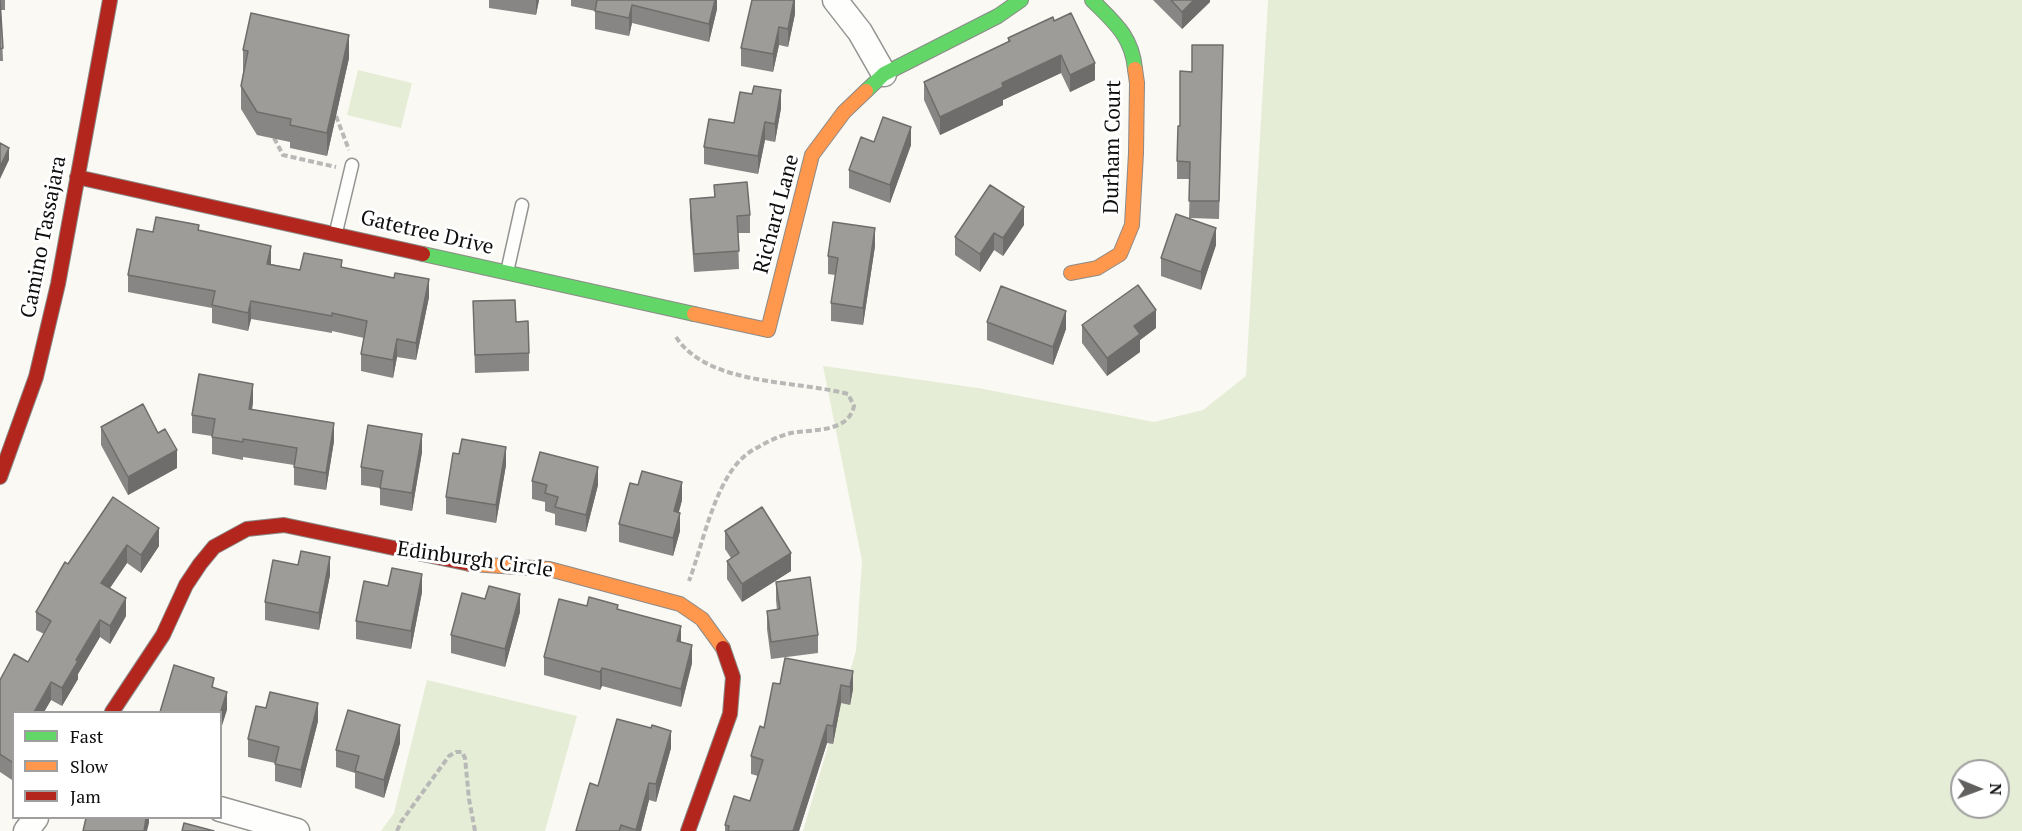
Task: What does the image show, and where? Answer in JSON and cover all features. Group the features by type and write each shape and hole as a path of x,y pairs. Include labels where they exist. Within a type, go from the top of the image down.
{"street":[{"name":"Camino Tassajara","path":"0,477 36,377 58,284 110,0"},
{"path":"835,0 860,32 884,74"},
{"name":"Richard Lane","path":"768,330 812,155 844,112 884,74 998,16 1021,0"},
{"name":"Durham Court","path":"1071,273 1097,268 1120,254 1132,225 1137,83 1134,57 1125,34 1092,0"},
{"name":"Gatetree Drive","path":"77,177 768,330"},
{"name":"Edinburgh Circle","path":"113,711 163,635 186,585 200,564 214,548 230,537 247,530 284,525 483,566 549,569 680,604 702,619 722,644 730,665 733,688 730,714 688,831"},
{"path":"222,810 297,831"},
{"path":"26,831 35,819"}],"lane":[{"path":"336,234 352,168"},
{"path":"507,273 522,206"}],"path":[{"path":"274,138 283,155 352,168 348,146 336,116"},
{"path":"662,307 683,348 694,356 735,374 848,394 854,406 853,412 840,424 789,434 753,450 741,460 729,476 716,503 680,604"},
{"path":"397,831 401,822 449,756 462,752 465,758 475,831"}],"green space":[{"path":"1268,0 2022,0 2022,831 803,831 856,651 862,561 823,366 978,388 1154,422 1203,410 1246,376"},
{"path":"358,70 412,83 401,128 347,115"},
{"path":"427,680 577,716 545,831 381,831 394,813"}],"building":[{"path":"0,0 3,48 0,49"},
{"path":"597,0 715,0 709,24 632,5 629,18 595,11"},
{"path":"752,0 794,0 788,29 779,27 773,54 741,48"},
{"path":"1171,0 1194,0 1182,12"},
{"path":"251,13 349,35 327,133 290,125 291,119 257,112 241,86 248,51 243,50"},
{"path":"1071,13 1095,63 1070,75 1061,55 1002,83 1003,87 940,117 924,82 1010,41 1008,38 1053,17 1054,21"},
{"path":"1192,45 1223,45 1219,201 1189,201 1190,162 1177,161 1178,126 1180,126 1180,71 1192,72"},
{"path":"754,86 781,90 775,124 765,122 758,156 704,147 709,119 734,123 740,92 752,94"},
{"path":"883,117 911,127 890,185 849,170 861,137 874,142"},
{"path":"0,143 9,148 0,167"},
{"path":"747,182 750,215 737,216 739,251 694,254 690,199 715,197 714,185"},
{"path":"990,185 1024,207 1003,238 994,233 980,254 955,237"},
{"path":"1176,214 1216,228 1201,272 1161,258"},
{"path":"156,217 199,225 198,230 271,246 267,264 300,270 304,253 342,260 341,267 394,278 395,273 429,279 416,343 397,339 393,360 361,354 367,321 332,313 332,316 251,301 248,313 212,305 215,291 128,275 137,229 153,232"},
{"path":"833,222 875,228 863,308 831,303 838,258 828,256"},
{"path":"1138,285 1156,310 1134,326 1140,334 1107,358 1082,325"},
{"path":"1001,286 1066,311 1053,347 987,322"},
{"path":"515,300 516,322 528,321 529,353 475,355 473,301"},
{"path":"199,374 253,384 249,409 334,423 326,473 294,467 297,448 243,439 243,442 212,437 215,419 192,415"},
{"path":"143,404 158,433 165,429 177,450 128,477 101,427"},
{"path":"368,425 422,434 412,493 380,488 383,471 361,467"},
{"path":"462,439 506,447 496,505 446,497 453,453 459,454"},
{"path":"540,452 598,467 586,515 555,507 558,497 545,493 547,485 532,481"},
{"path":"642,471 682,482 674,511 680,513 673,538 619,524 630,483 638,485"},
{"path":"113,497 159,528 141,555 127,545 101,583 126,598 110,626 100,620 62,688 51,682 35,711 12,711 12,762 0,754 0,680 14,654 28,662 51,621 36,612 65,562 68,564"},
{"path":"762,507 791,553 742,584 727,561 739,553 725,531"},
{"path":"301,551 330,557 319,613 265,602 273,560 298,565"},
{"path":"392,568 422,574 411,631 356,621 364,581 388,586"},
{"path":"810,577 818,635 771,642 767,611 780,609 776,582"},
{"path":"489,586 520,594 505,649 451,635 462,593 485,599"},
{"path":"589,597 618,605 617,609 681,626 677,641 692,645 681,689 602,668 600,672 544,657 559,599 587,606"},
{"path":"785,658 853,671 850,687 841,685 833,726 827,725 793,831 728,831 729,826 725,825 734,796 750,801 763,760 751,756 760,726 764,728 773,683 780,684"},
{"path":"174,665 214,678 212,687 227,692 221,711 160,711"},
{"path":"270,692 318,703 301,770 275,764 279,747 248,739 256,706 266,708"},
{"path":"348,710 400,725 384,780 355,771 359,756 336,750"},
{"path":"617,719 671,731 656,784 649,783 636,830 621,825 619,831 576,831 590,783 598,786"},
{"path":"86,819 146,819 144,831 83,831"},
{"path":"184,823 214,831 182,831"}],"traffic: fast":[{"path":"866,91 884,74 998,16 1021,0"},
{"path":"1092,0 1126,38 1135,69"},
{"path":"423,254 694,314"}],"traffic: slow":[{"path":"1071,273 1097,268 1120,254 1132,225 1136,153 1137,83 1135,69"},
{"path":"694,314 768,330 812,155 844,112 866,91"},
{"path":"470,564 549,569 680,604 702,619 723,648"}],"traffic: jam":[{"path":"0,477 36,377 58,284 110,0"},
{"path":"77,177 423,254"},
{"path":"113,711 163,635 186,585 200,564 214,547 247,529 284,525 470,564"},
{"path":"688,831 730,714 733,677 723,648"}]}
